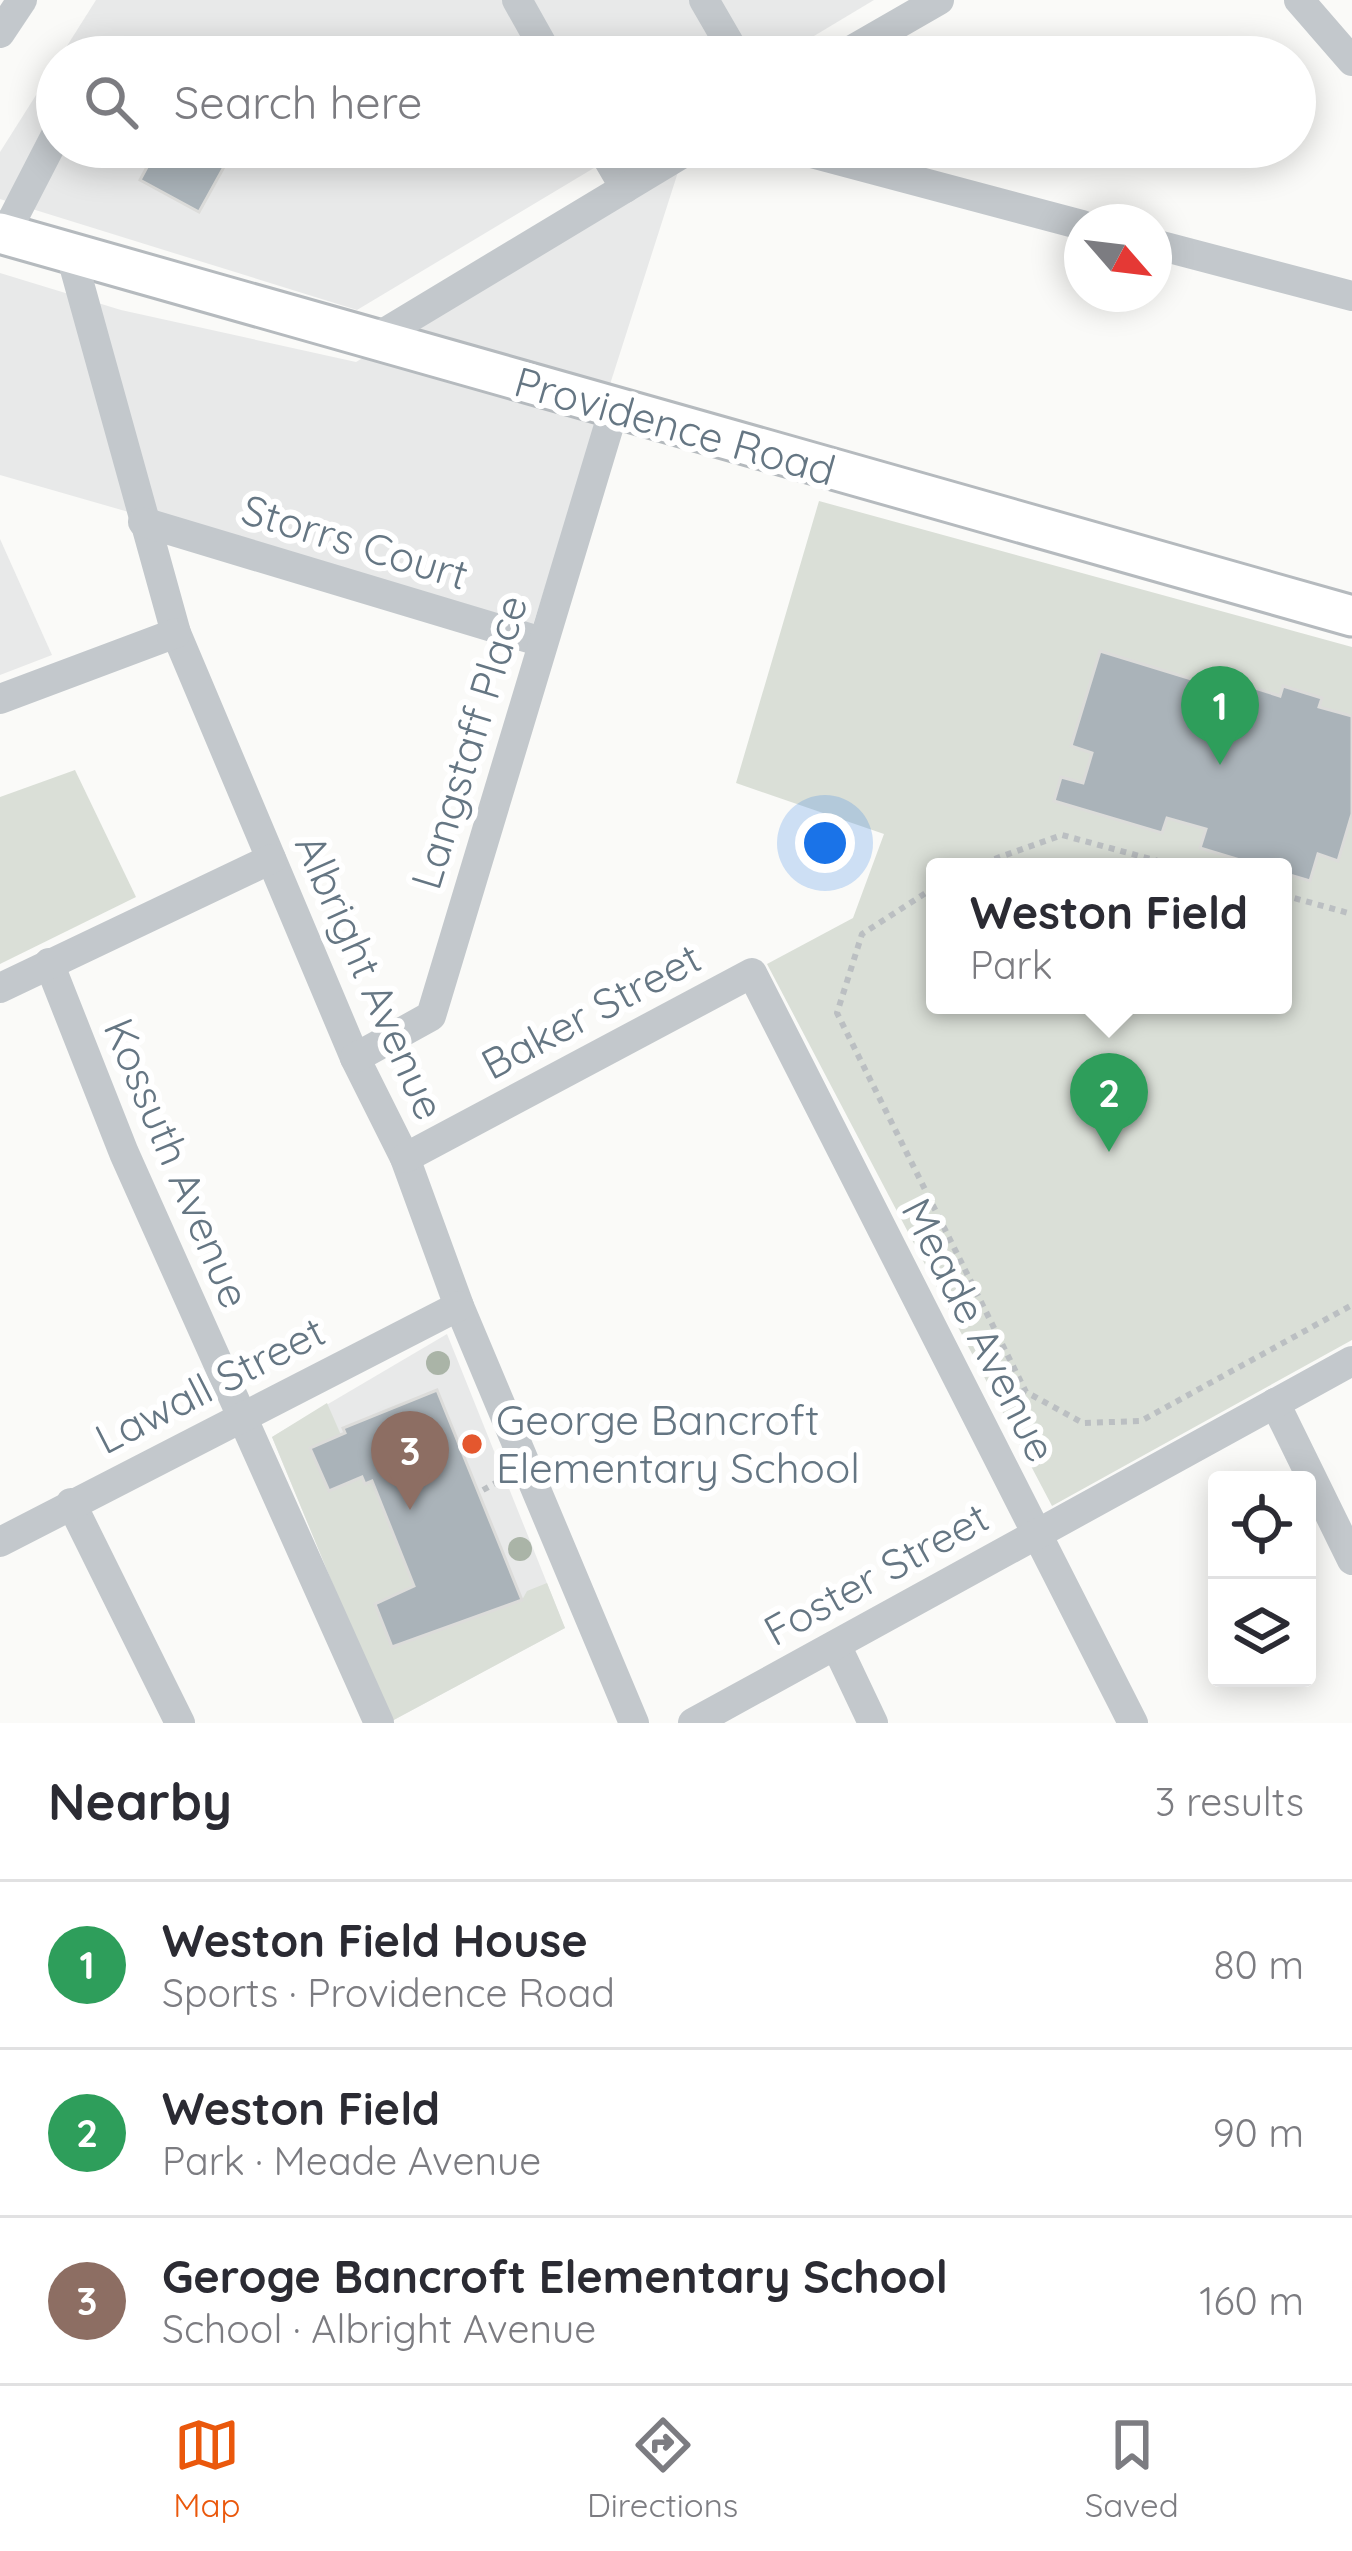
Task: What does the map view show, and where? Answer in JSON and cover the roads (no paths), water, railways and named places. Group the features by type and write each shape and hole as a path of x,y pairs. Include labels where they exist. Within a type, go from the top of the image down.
{"main road":[{"name":"Providence Road","path":"2,234 1352,616"}],"street":[{"path":"0,33 22,0"},
{"path":"517,0 538,36"},
{"path":"704,0 725,36"},
{"path":"1299,0 1352,61"},
{"path":"872,36 922,4"},
{"path":"2,234 38,168"},
{"path":"613,168 625,188"},
{"path":"371,341 658,168"},
{"path":"868,168 1064,220"},
{"path":"1172,249 1352,296"},
{"name":"Albright Avenue","path":"70,251 176,633 356,1058 405,1157 460,1306 634,1723"},
{"name":"Langstaff Place","path":"356,1058 431,1016 614,410"},
{"name":"Storrs Court","path":"143,522 542,642"},
{"path":"0,699 176,633"},
{"path":"0,988 271,859"},
{"name":"Kossuth Avenue","path":"49,963 124,1153 379,1723"},
{"name":"Baker Street","path":"405,1157 752,974"},
{"name":"Meade Avenue","path":"752,974 1132,1723"},
{"name":"Lawall Street","path":"0,1541 460,1306"},
{"name":"Foster Street","path":"693,1723 1352,1361"},
{"path":"1275,1403 1352,1560"},
{"path":"71,1503 180,1723"},
{"path":"836,1645 873,1723"}],"place":[{"name":"Weston Field House","path":"1220,765"},
{"name":"Weston Field","path":"1109,1152"},
{"name":"George Bancroft Elementary School","path":"472,1444"},
{"name":"Geroge Bancroft Elementary School","path":"410,1510"}]}
